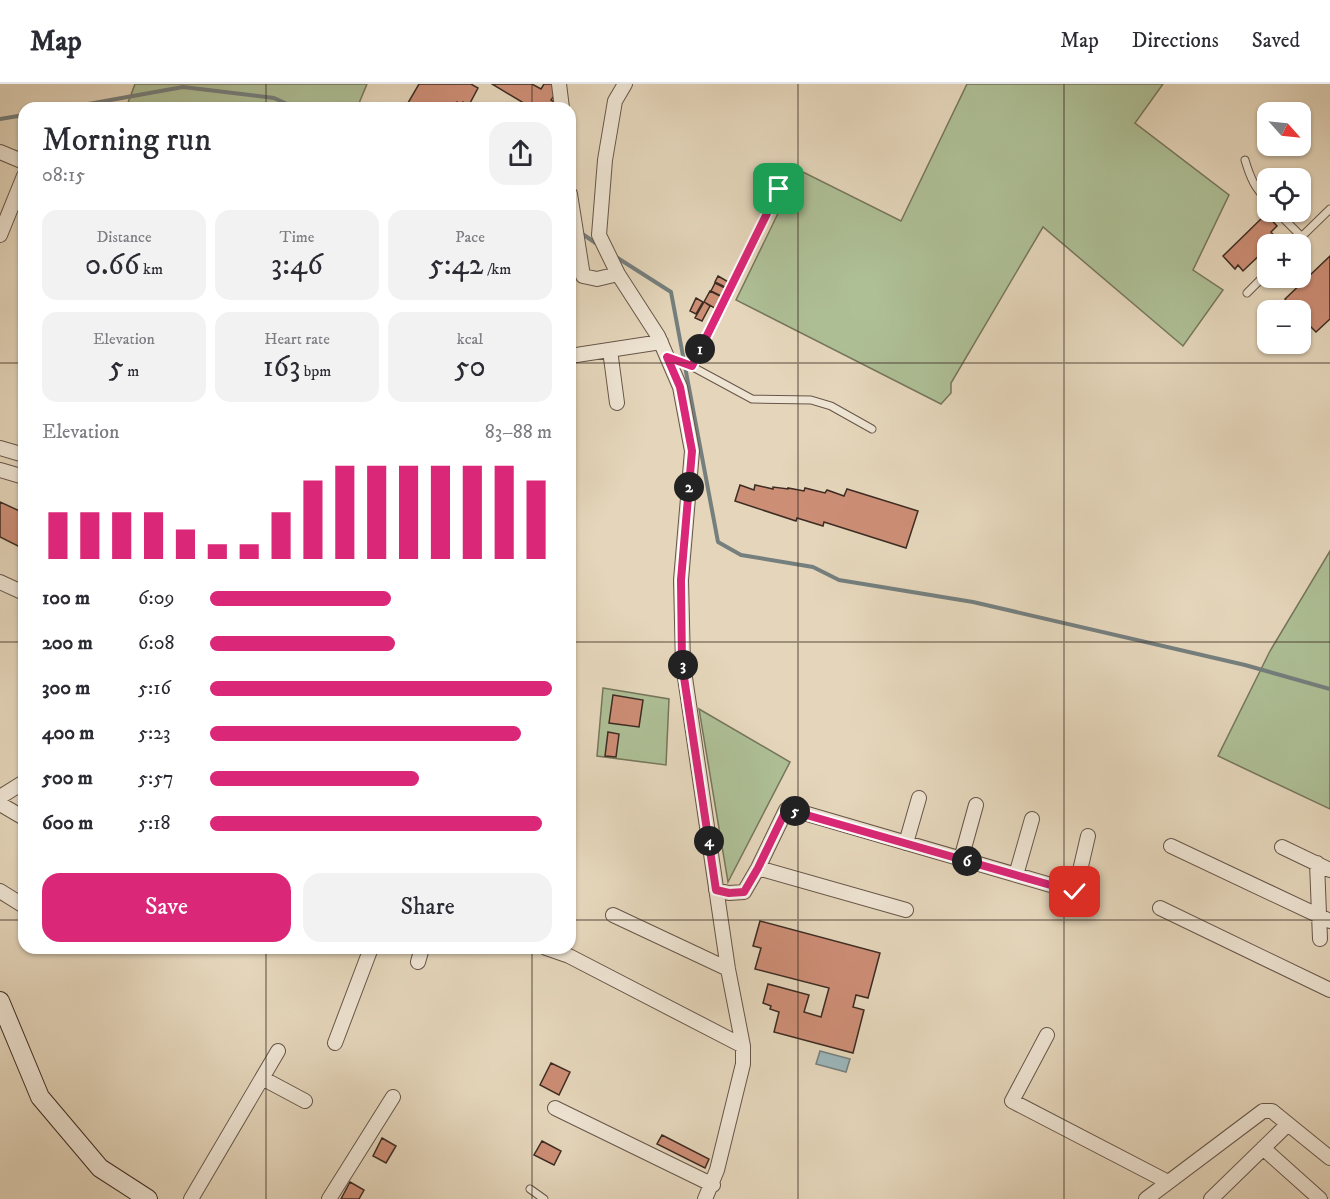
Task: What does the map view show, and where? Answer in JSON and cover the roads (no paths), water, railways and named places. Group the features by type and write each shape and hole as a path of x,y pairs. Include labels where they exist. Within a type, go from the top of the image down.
{"street":[{"path":"559,84 561,102"},
{"path":"625,84 615,101 604,160 599,236 618,274 661,342 680,387 692,451 681,580 682,664 728,969 743,1046 743,1064 712,1185 705,1199"},
{"path":"0,152 18,160"},
{"path":"0,235 18,191"},
{"path":"576,237 583,276 597,279 618,274"},
{"path":"576,355 661,342"},
{"path":"610,350 617,403"},
{"path":"0,448 18,453"},
{"path":"0,470 18,475"},
{"path":"0,582 18,590"},
{"path":"0,798 18,786"},
{"path":"906,843 919,798"},
{"path":"0,804 18,814"},
{"path":"961,859 976,805"},
{"path":"716,890 729,893 744,892 786,810 1092,897"},
{"path":"1016,875 1032,819"},
{"path":"1075,892 1088,836"},
{"path":"1171,846 1325,918"},
{"path":"1282,847 1330,870"},
{"path":"1317,863 1325,918 1320,939"},
{"path":"758,868 906,910"},
{"path":"0,891 18,902"},
{"path":"1160,908 1330,990"},
{"path":"613,915 728,969"},
{"path":"335,1043 369,954"},
{"path":"418,962 420,954"},
{"path":"563,954 743,1046"},
{"path":"0,1001 40,1097 100,1168 148,1199"},
{"path":"1047,1035 1012,1101 1168,1182"},
{"path":"191,1199 278,1051"},
{"path":"262,1078 305,1101"},
{"path":"329,1199 393,1097"},
{"path":"555,1108 712,1185"},
{"path":"1146,1199 1263,1111 1272,1111 1330,1158"},
{"path":"1212,1199 1288,1124"},
{"path":"1263,1148 1320,1199"}],"lane":[{"path":"1245,160 1257,190"},
{"path":"692,366 779,189"},
{"path":"1305,234 1330,209"},
{"path":"1287,222 1299,234"},
{"path":"1247,293 1257,283"},
{"path":"667,357 692,366 752,399 812,400 831,406 872,429"},
{"path":"530,1189 544,1199"}],"water":[{"path":"820,1051 850,1059 846,1072 816,1064"}],"waterway":[{"path":"99,102 183,87 274,98 283,102"},
{"path":"0,119 18,116"},
{"path":"581,233 600,246"},
{"path":"613,255 671,292 718,542 741,555 813,567 839,580 973,602 1245,665 1330,689"}]}
